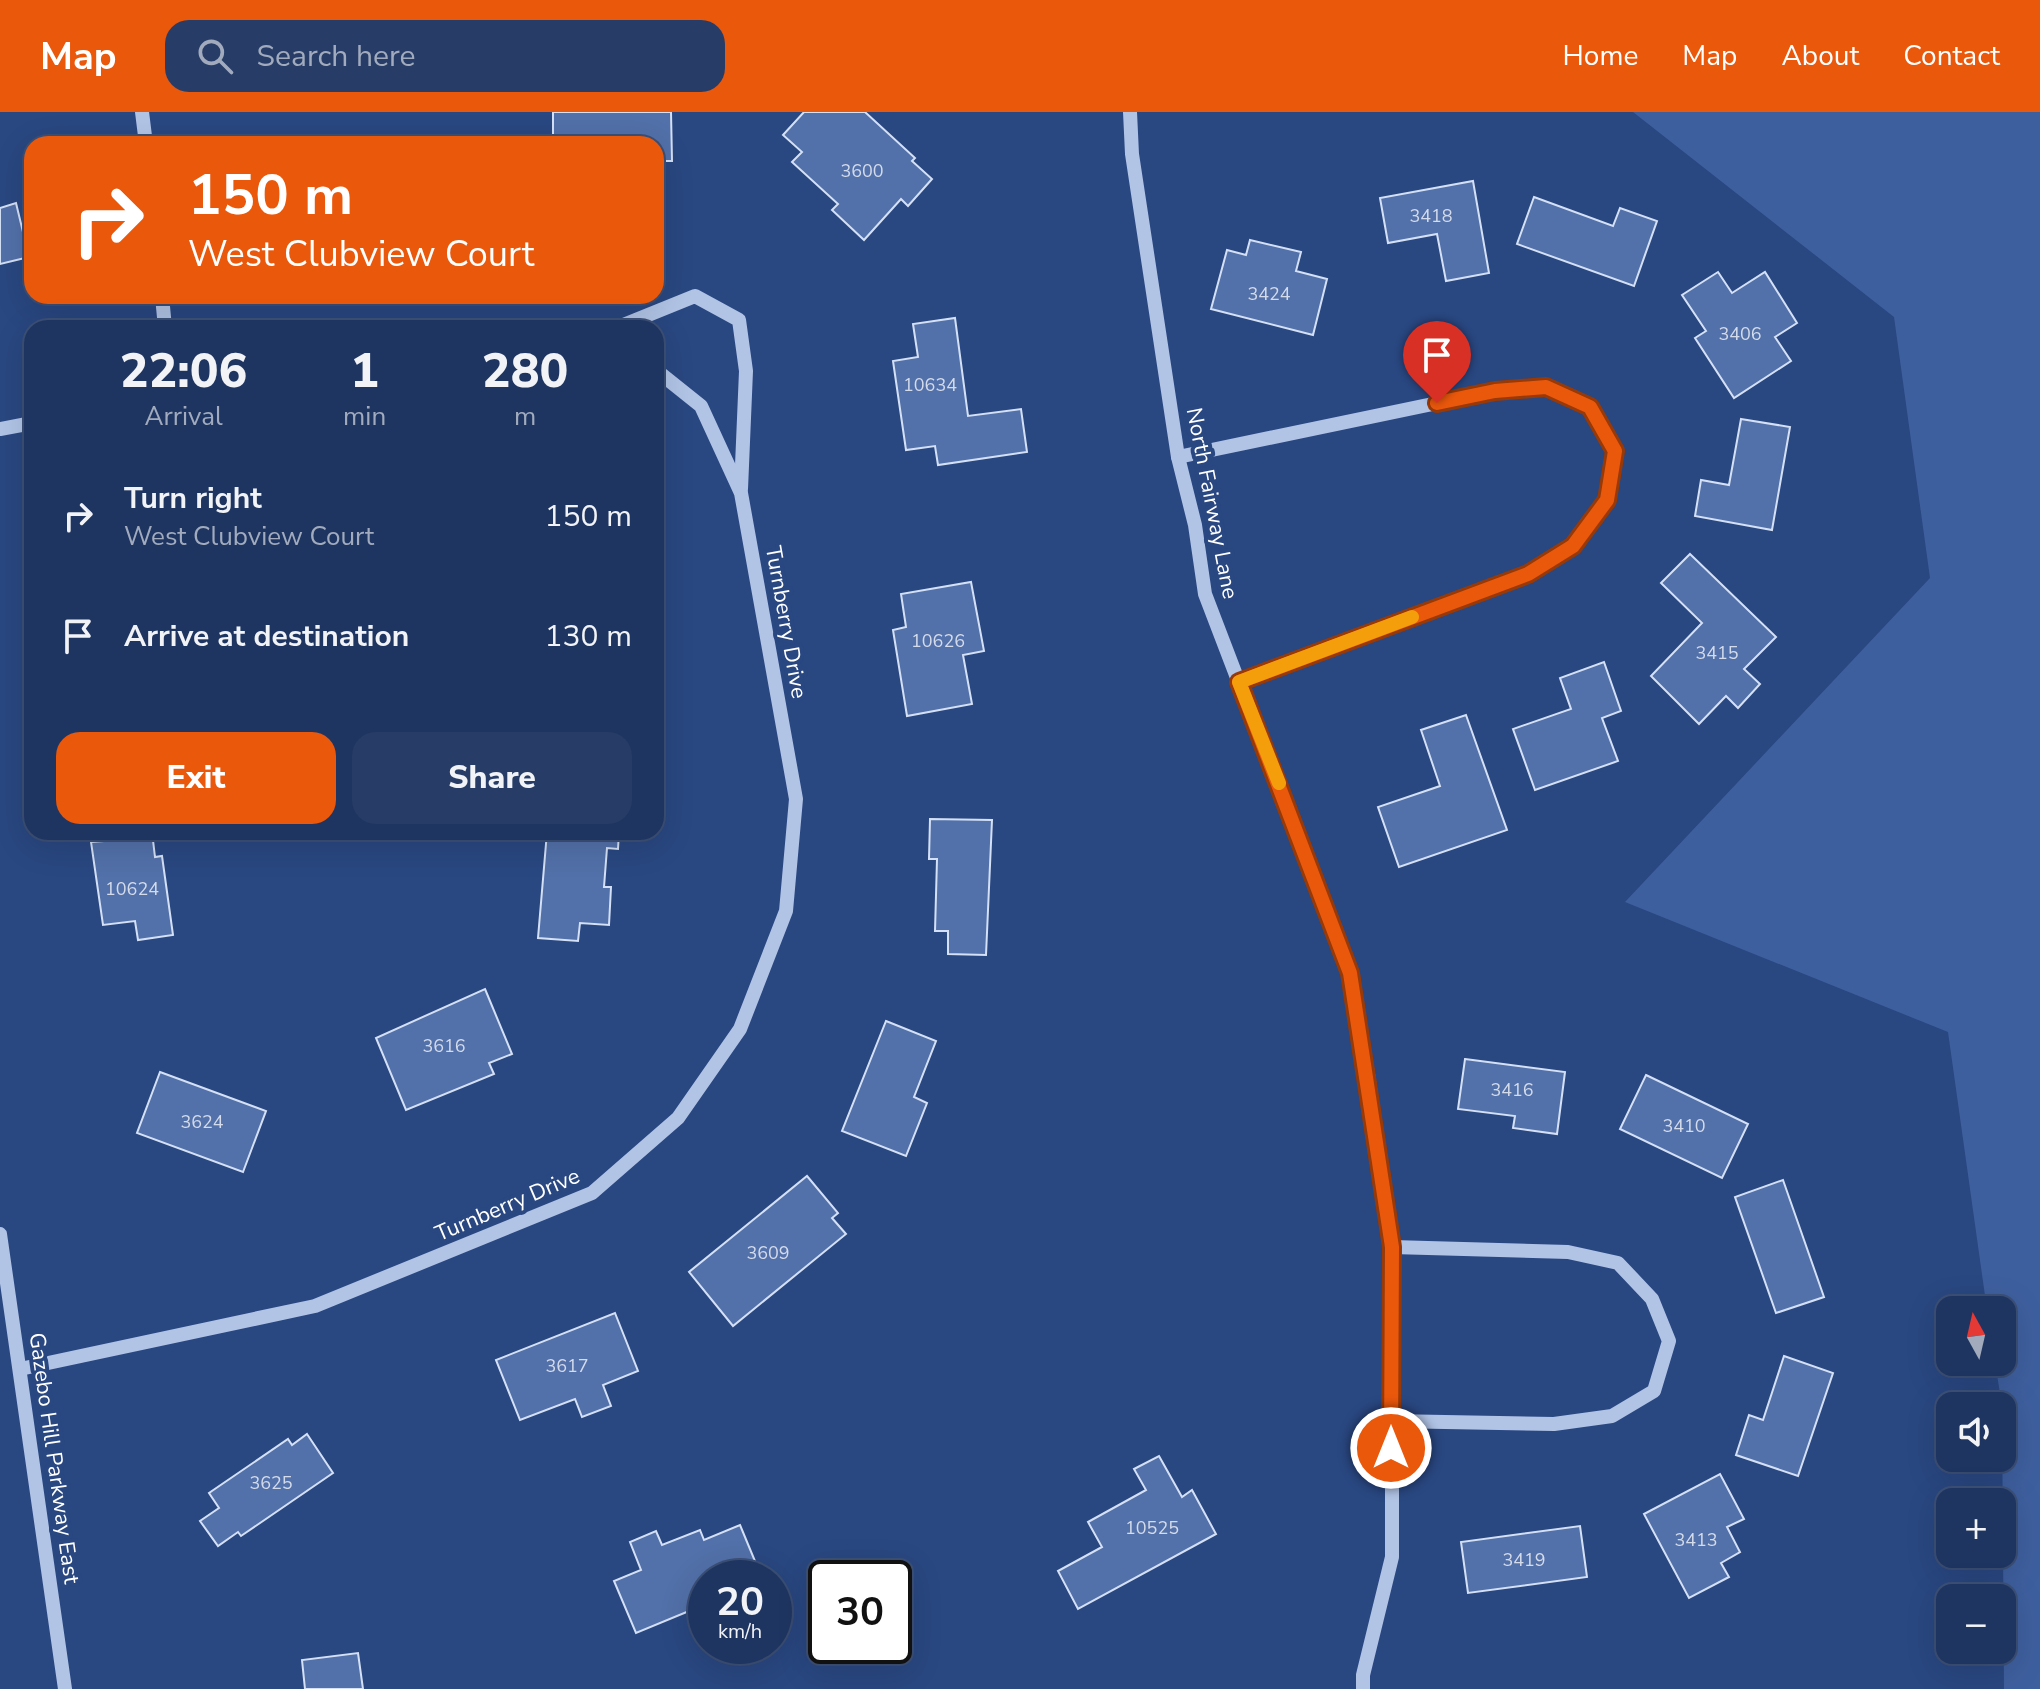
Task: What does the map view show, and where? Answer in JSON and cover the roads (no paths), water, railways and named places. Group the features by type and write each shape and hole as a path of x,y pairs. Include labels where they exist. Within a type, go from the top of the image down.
{"street":[{"path":"142,112 145,136"},
{"name":"North Fairway Lane","path":"1130,112 1132,154 1178,457 1195,525 1205,594 1350,973 1392,1247 1392,1557 1363,1675 1363,1689"},
{"name":"Turnberry Drive","path":"20,1369 315,1306 592,1193 678,1118 740,1029 786,911 796,799 741,493 746,371 739,320 695,296 636,320"},
{"name":"Turnberry Drive","path":"664,376 701,406 741,493"},
{"path":"1178,457 1495,391 1546,387 1590,407 1615,451 1607,500 1573,546 1528,574 1239,682"},
{"path":"0,429 24,424"},
{"name":"Gazebo Hill Parkway East","path":"0,1234 65,1689"},
{"path":"1391,1421 1554,1424 1612,1416 1654,1391 1669,1341 1652,1299 1618,1263 1568,1252 1392,1247"}]}
